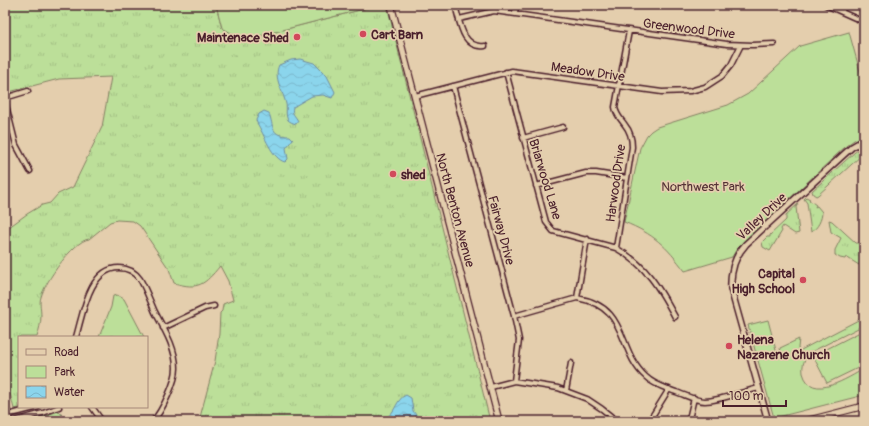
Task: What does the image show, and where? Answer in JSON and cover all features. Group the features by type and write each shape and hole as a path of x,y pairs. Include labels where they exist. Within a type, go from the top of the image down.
{"main road":[{"name":"North Benton Avenue","path":"391,5 499,421"},
{"path":"806,421 864,406"}],"street":[{"path":"455,5 463,34 468,42 476,46 486,46"},
{"path":"515,14 516,5"},
{"path":"826,5 864,22"},
{"path":"842,12 843,5"},
{"name":"Greenwood Drive","path":"459,19 490,11 741,45 774,44"},
{"name":"Harwood Drive","path":"616,248 632,152 632,141 627,128 615,110 618,85 629,31"},
{"name":"Meadow Drive","path":"415,96 512,71 672,92 698,89 710,84 726,72 736,58 741,45"},
{"name":"Briarwood Lane","path":"506,72 536,186 549,228 553,231 616,248 634,259 649,274 661,290 675,317"},
{"name":"Fairway Drive","path":"453,86 519,340 514,381"},
{"path":"5,98 28,92"},
{"path":"5,101 16,145 30,171"},
{"path":"523,138 562,127"},
{"name":"Valley Drive","path":"768,421 731,289 731,274 734,262 746,244 858,143 864,140"},
{"path":"536,186 586,173 596,173 627,178"},
{"path":"577,298 587,239"},
{"path":"76,336 93,283 106,270 124,268 132,271 139,278 174,354 176,369 175,377 161,410 153,421"},
{"path":"514,316 577,298 587,300 605,310 620,329 637,368 646,378 656,384 702,401 708,401 759,388"},
{"path":"163,328 205,308 214,306"},
{"path":"566,391 571,363"},
{"path":"491,387 514,381 558,388 587,399 617,421"},
{"path":"647,421 651,418 668,389"},
{"path":"689,419 694,398"},
{"path":"5,402 10,421"},
{"path":"8,415 34,408"},
{"path":"15,421 43,414 57,408"},
{"path":"93,408 102,421"}],"green space":[{"path":"5,5 216,5 222,28 244,40 379,5 387,5 490,421 199,421 215,361 220,313 222,311 223,304 233,300 228,281 220,266 205,282 195,286 174,283 169,269 140,226 133,221 117,220 110,222 89,239 83,241 75,247 60,263 48,282 40,299 41,319 37,336 18,336 18,408 14,409 5,373 5,230 42,205 50,203 58,194 73,187 102,127 111,77 59,79 5,93"},
{"path":"216,5 379,5 244,40 222,28"},
{"name":"Northwest Park","path":"849,32 864,86 864,136 854,140 846,146 738,247 732,257 685,271 672,254 659,242 644,231 624,222 640,148 651,131 657,127 728,105 748,94 800,46"},
{"path":"861,148 863,154 818,195 816,196 813,194 812,191"},
{"path":"806,197 810,199 809,200 816,205 815,207 817,206 822,212 819,223 811,232 807,203 804,199"},
{"path":"798,204 796,207 799,233 795,234 783,226 781,229 782,231 770,251 763,247 762,242 767,237 770,237 770,235 786,220 786,215"},
{"path":"829,220 856,243 860,243 863,254 859,265 846,257 845,259 835,255 835,250 841,238 831,232"},
{"path":"117,295 124,299 143,336 99,336 111,307 113,296"},
{"path":"864,317 864,325 809,353 804,362 803,373 807,382 814,386 822,387 840,382 864,369 864,395 774,418 748,325 768,320 778,358 782,356 780,348 799,339 799,351"},
{"path":"864,330 864,365 827,383 813,356"},
{"path":"59,411 66,421 28,421"}],"water":[{"path":"300,59 314,63 327,76 335,92 332,98 323,95 312,96 293,107 293,113 298,121 296,124 287,118 286,104 279,84 277,70 279,65 291,60"},
{"path":"264,111 269,113 276,132 284,136 290,136 293,139 286,148 288,159 285,162 280,160 272,151 257,123 256,120 259,114"},
{"path":"406,395 411,398 413,411 421,421 371,421 374,418 384,418 390,415 400,399"}],"place":[{"name":"Cart Barn","path":"363,34"},
{"name":"Maintenace Shed","path":"297,37"},
{"name":"shed","path":"393,174"},
{"name":"Capital High School","path":"803,280"},
{"name":"Helena Nazarene Church","path":"729,346"}]}
